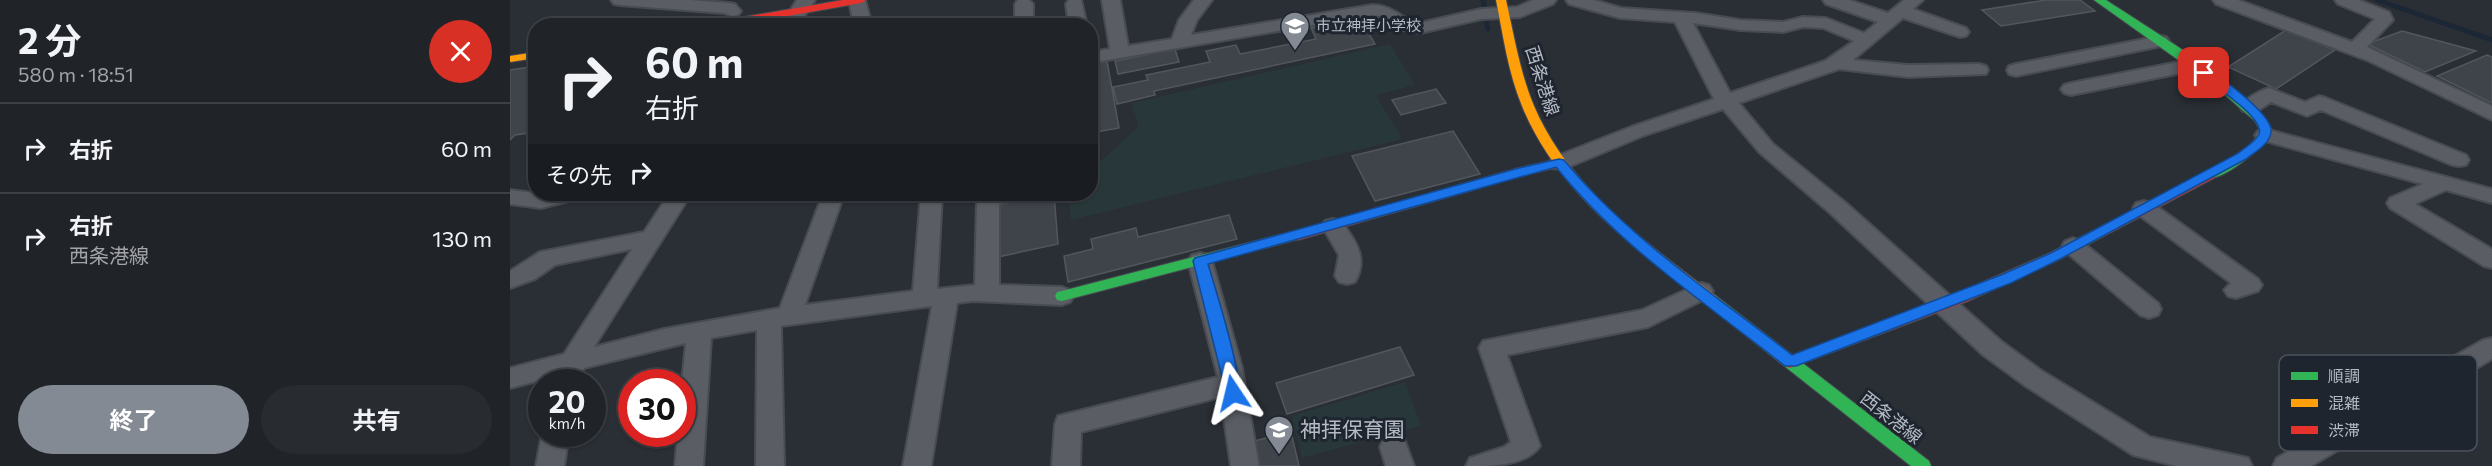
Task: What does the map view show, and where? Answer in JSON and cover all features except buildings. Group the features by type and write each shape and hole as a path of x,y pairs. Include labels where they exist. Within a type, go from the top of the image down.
{"street":[{"path":"620,0 729,8 732,11"},
{"path":"745,18 803,5 861,0"},
{"path":"1111,0 1120,53"},
{"path":"1179,43 1188,20 1203,0"},
{"path":"1098,57 1372,10 1386,11 1401,25 1411,29 1480,14 1502,6 1520,12 1547,0"},
{"path":"1575,0 1620,13 1695,18 1763,27 1826,23 1867,40"},
{"path":"1832,0 1902,11 1960,32"},
{"path":"1790,362 2006,279 2232,163 2260,143 2266,129 2264,122 2250,107 2160,41 2099,0"},
{"path":"2222,0 2355,49 2492,114"},
{"path":"2344,0 2383,16 2384,20 2355,49"},
{"path":"856,1 857,18"},
{"path":"1024,4 1024,18"},
{"path":"1075,4 1077,18"},
{"path":"794,18 803,5"},
{"name":"西条港線","path":"1502,6 1526,101 1534,121 1559,163 1581,189 1606,214 1701,291 1923,466"},
{"path":"579,369 699,331 779,317 987,292 1062,296 1333,226 1523,171 1559,163 1638,131 1837,63 1902,11"},
{"path":"1682,18 1712,80 1774,157 1838,208 1943,304 2012,363 2143,447 2187,458 2238,466"},
{"path":"2016,70 2160,41"},
{"path":"510,59 528,56"},
{"path":"1837,63 1860,68 1943,72 1979,70"},
{"path":"2072,89 2194,66"},
{"path":"2250,107 2269,94 2307,110 2319,102 2459,160"},
{"path":"2265,135 2492,196"},
{"path":"2444,183 2398,203 2491,258"},
{"path":"510,197 528,198"},
{"path":"572,369 675,201"},
{"path":"770,466 779,317 831,201"},
{"path":"917,466 935,297 931,201"},
{"path":"987,292 988,201"},
{"path":"2144,208 2246,279"},
{"path":"1333,226 1351,252 1353,265 1347,276"},
{"path":"510,280 527,273 548,258 651,238"},
{"path":"2073,246 2149,309"},
{"path":"1200,261 1232,384 1245,466"},
{"path":"1480,466 1513,456 1526,446 1492,348 1648,318 1701,291"},
{"path":"688,466 699,331"},
{"path":"2477,356 2492,347"},
{"path":"510,378 528,376"},
{"path":"1066,466 1068,424 1232,384"},
{"path":"550,466 554,447"},
{"path":"2287,466 2313,451"}],"shaded area":[{"path":"1390,44 1415,85 1376,95 1402,139 1071,220 1069,201 1098,201 1098,164 1138,127 1132,103"},
{"path":"1405,382 1421,426 1302,458 1292,416"}],"waterway":[{"path":"1483,0 1488,29"},
{"path":"2377,0 2492,40"}],"traffic: fast":[{"path":"2099,0 2219,84 2260,119 2266,130 2259,142 2242,156 2210,175"},
{"path":"1062,296 1298,235"},
{"path":"1711,300 1923,466"}],"traffic: slow":[{"path":"1501,0 1523,93 1543,136 1561,164 1582,190 1631,237 1711,300"},
{"path":"510,59 528,56"}],"traffic: jam":[{"path":"756,18 861,0"},
{"path":"1298,235 1523,171 1559,163"},
{"path":"1790,362 1963,297 2055,256 2210,175"}],"place":[{"name":"市立神拝小学校","path":"1295,52"},
{"name":"神拝保育園","path":"1279,456"}],"route":[{"path":"1233,393 1229,368 1200,261 1559,163 1581,189 1639,243 1790,362 2006,279 2055,256 2232,163 2264,138 2266,129 2264,122 2250,107 2204,73"}]}
